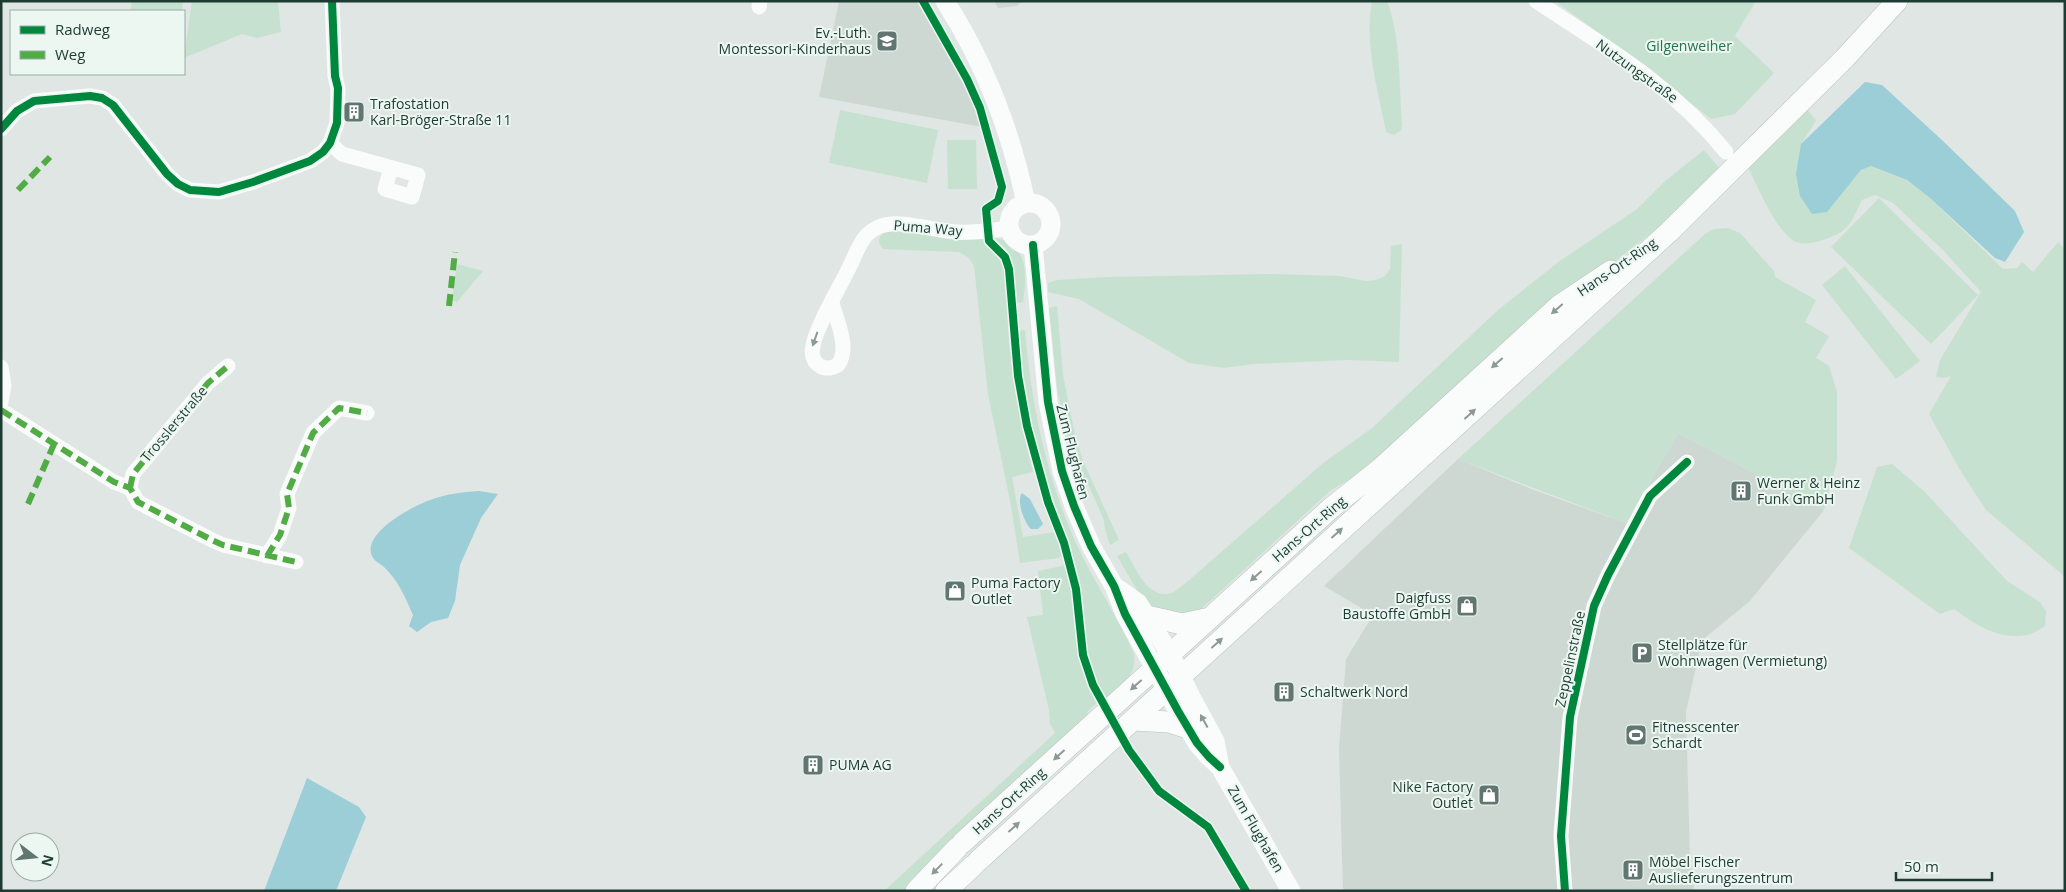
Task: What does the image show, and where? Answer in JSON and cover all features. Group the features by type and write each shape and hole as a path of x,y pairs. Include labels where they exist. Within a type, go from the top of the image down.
{"main road":[{"name":"Hans-Ort-Ring","path":"946,891 1669,232 1845,58 1896,1"},
{"name":"Hans-Ort-Ring","path":"916,891 960,846 1330,508 1380,469 1560,305 1669,232"},
{"path":"1146,616 1182,624 1210,618"},
{"path":"1133,720 1169,722 1193,736"}],"street":[{"path":"1,129 17,111 34,101 90,96 102,98 113,105 167,174 178,184 190,190 219,192 310,161 323,152 330,143 337,123 338,88 335,67 332,1"},
{"path":"945,1 976,56 996,100 1015,154 1026,203"},
{"name":"Nutzungstraße","path":"1536,1 1639,69 1675,97 1710,132 1726,152"},
{"path":"330,143 342,154 391,168"},
{"path":"1026,203 1045,210 1051,222 1050,229 1044,240 1033,246 1020,244 1015,240 1009,228 1010,215 1014,210 1026,203"},
{"name":"Puma Way","path":"832,303 863,239 881,226 893,224 955,232 977,232 1009,228"},
{"name":"Zum Flughafen","path":"1033,246 1048,402 1062,470 1074,506 1091,546 1114,586 1124,614 1162,661"},
{"name":"Trosslerstraße","path":"130,488 132,474 208,383 228,366"},
{"path":"1,367 4,386 1,402"},
{"path":"266,556 280,535 289,508 287,494 313,433 339,408 367,413"},
{"path":"1,410 114,482 130,488 138,502 223,545 296,562"},
{"name":"Zeppelinstraße","path":"1565,891 1562,836 1570,717 1594,606 1608,575 1650,496 1687,462"},
{"name":"Zum Flughafen","path":"1114,586 1138,603 1146,616 1162,661 1173,683 1193,736 1220,767 1291,891"},
{"name":"Zum Flughafen","path":"1173,683 1215,741 1220,767"}],"shaded area":[{"name":"Ev.-Luth. Montessori-Kinderhaus","path":"839,1 921,1 965,80 982,127 819,97"},
{"path":"994,1 1023,1 1017,6 998,8"},
{"path":"1678,433 1824,510 1749,602 1702,640 1686,712 1690,858 1694,891 1343,891 1339,749 1346,659 1373,615 1324,586 1458,459 1534,490 1626,523"}],"green space":[{"path":"132,1 183,1 182,10 130,10"},
{"path":"192,1 278,1 281,32 257,38 242,34 185,58"},
{"path":"1372,1 1387,1 1395,30 1399,62 1402,125 1401,130 1394,135 1386,132 1373,67 1370,34"},
{"name":"Gilgenweiher","path":"1555,1 1756,1 1735,36 1774,73 1735,114 1711,119"},
{"path":"1804,105 1816,121 1801,144 1847,187 1861,170 1870,166 1907,180 1930,198 2003,269 2017,268 2022,262 2033,272 2058,242 2065,249 2064,576 1986,510 1960,470 1929,414 1951,376 1944,378 1936,377 1940,360 1981,292 1943,250 1893,203 1875,195 1862,200 1851,222 1843,231 1820,241 1804,243 1794,241 1773,217 1746,163"},
{"path":"840,110 938,130 927,183 829,163"},
{"path":"947,140 976,140 977,189 948,189"},
{"path":"1704,150 1720,169 1655,230 1604,270 1375,464 1330,491 1199,611 1191,616 1159,615 1144,602 1117,556 1126,552 1144,582 1150,588 1165,594 1174,592 1322,464 1372,428 1498,310 1561,260 1637,209 1665,181"},
{"path":"1879,198 1978,295 1931,344 1831,247"},
{"path":"1728,228 1740,233 1774,271 1775,277 1816,300 1805,322 1829,336 1816,358 1829,366 1837,392 1837,461 1824,510 1678,433 1626,523 1458,459 1705,234 1714,229"},
{"path":"891,229 961,240 984,238 988,247 1002,265 1007,288 1009,343 1013,376 1033,472 1012,477 1023,537 1055,532 1063,554 1059,558 1020,563 1011,506 988,394 974,266 969,258 959,252 883,249 879,239 882,234"},
{"path":"994,238 1014,246 1020,253 1025,271 1023,302 1015,303 1010,255"},
{"path":"1402,244 1399,362 1348,360 1253,364 1224,368 1189,363 1079,299 1048,292 1048,283 1057,280 1108,277 1273,274 1340,276 1366,281 1376,280 1385,276 1390,269 1391,246"},
{"path":"457,264 483,271 457,302 452,300"},
{"path":"1845,266 1920,361 1896,379 1822,285"},
{"path":"1057,306 1063,375 1075,435 1083,461 1119,540 1110,545 1104,520 1088,484 1078,473 1066,434 1057,388 1049,308"},
{"path":"1025,330 1036,412 1056,492 1076,543 1134,654 1133,668 1127,680 1107,699 1096,681 1088,662 1076,569 1043,477 1032,433 1025,396 1018,331"},
{"path":"1892,464 1925,492 2007,581 2040,602 2046,611 2045,626 2029,634 2006,635 1979,626 1954,609 1940,614 1849,548 1877,467"},
{"path":"1066,565 1078,655 1088,687 1096,703 1087,712 1090,718 931,864 905,891 884,891 1055,733 1050,724 1049,710 1027,617 1043,615 1038,571"}],"water":[{"path":"1865,82 1882,85 2015,211 2024,232 2005,262 1995,258 1930,198 1907,180 1871,166 1861,170 1827,212 1812,214 1800,196 1796,174 1801,144"},
{"path":"479,491 498,494 481,518 460,565 455,601 448,618 431,622 417,632 409,626 413,615 402,591 391,574 373,558 371,545 376,536 392,520 413,508 442,496"},
{"path":"1022,493 1030,499 1043,524 1038,529 1031,529 1023,517 1020,506 1020,496"},
{"path":"307,778 359,807 366,817 336,891 264,891"}],"marked path":[{"path":"18,190 50,157"},
{"path":"449,306 455,252"},
{"path":"130,488 133,474 208,383 228,366"},
{"path":"267,556 280,535 289,508 287,494 313,433 339,408 367,413"},
{"path":"1,410 114,482 130,488 138,502 223,545 296,562"},
{"path":"28,504 54,444"}],"cycle path":[{"path":"1,129 17,111 34,101 90,96 102,98 113,105 167,174 178,184 190,190 219,192 310,161 323,152 330,143 337,123 338,88 335,76 332,1"},
{"path":"923,1 967,79 980,108 1002,187 998,201 986,209 989,241 1005,257 1009,269 1018,376 1027,426 1048,502 1064,543 1076,589 1083,655 1093,685 1129,750 1159,791 1208,827 1246,891"},
{"path":"1033,245 1048,402 1062,471 1074,506 1091,546 1114,586 1125,614 1178,711 1197,743 1220,767"},
{"path":"1565,891 1561,836 1570,717 1594,606 1608,575 1650,496 1687,462"}],"place":[{"name":"Ev.-Luth. Montessori-Kinderhaus","path":"887,41"},
{"name":"Trafostation Karl-Bröger-Straße 11","path":"354,112"},
{"name":"Werner & Heinz Funk GmbH","path":"1741,491"},
{"name":"Puma Factory Outlet","path":"955,591"},
{"name":"Daigfuss Baustoffe GmbH","path":"1467,606"},
{"name":"Stellplätze für Wohnwagen (Vermietung)","path":"1642,653"},
{"name":"Schaltwerk Nord","path":"1284,692"},
{"name":"Fitnesscenter Schardt","path":"1636,735"},
{"name":"PUMA AG","path":"813,765"},
{"name":"Nike Factory Outlet","path":"1489,795"},
{"name":"Möbel Fischer Auslieferungszentrum","path":"1633,870"}]}
